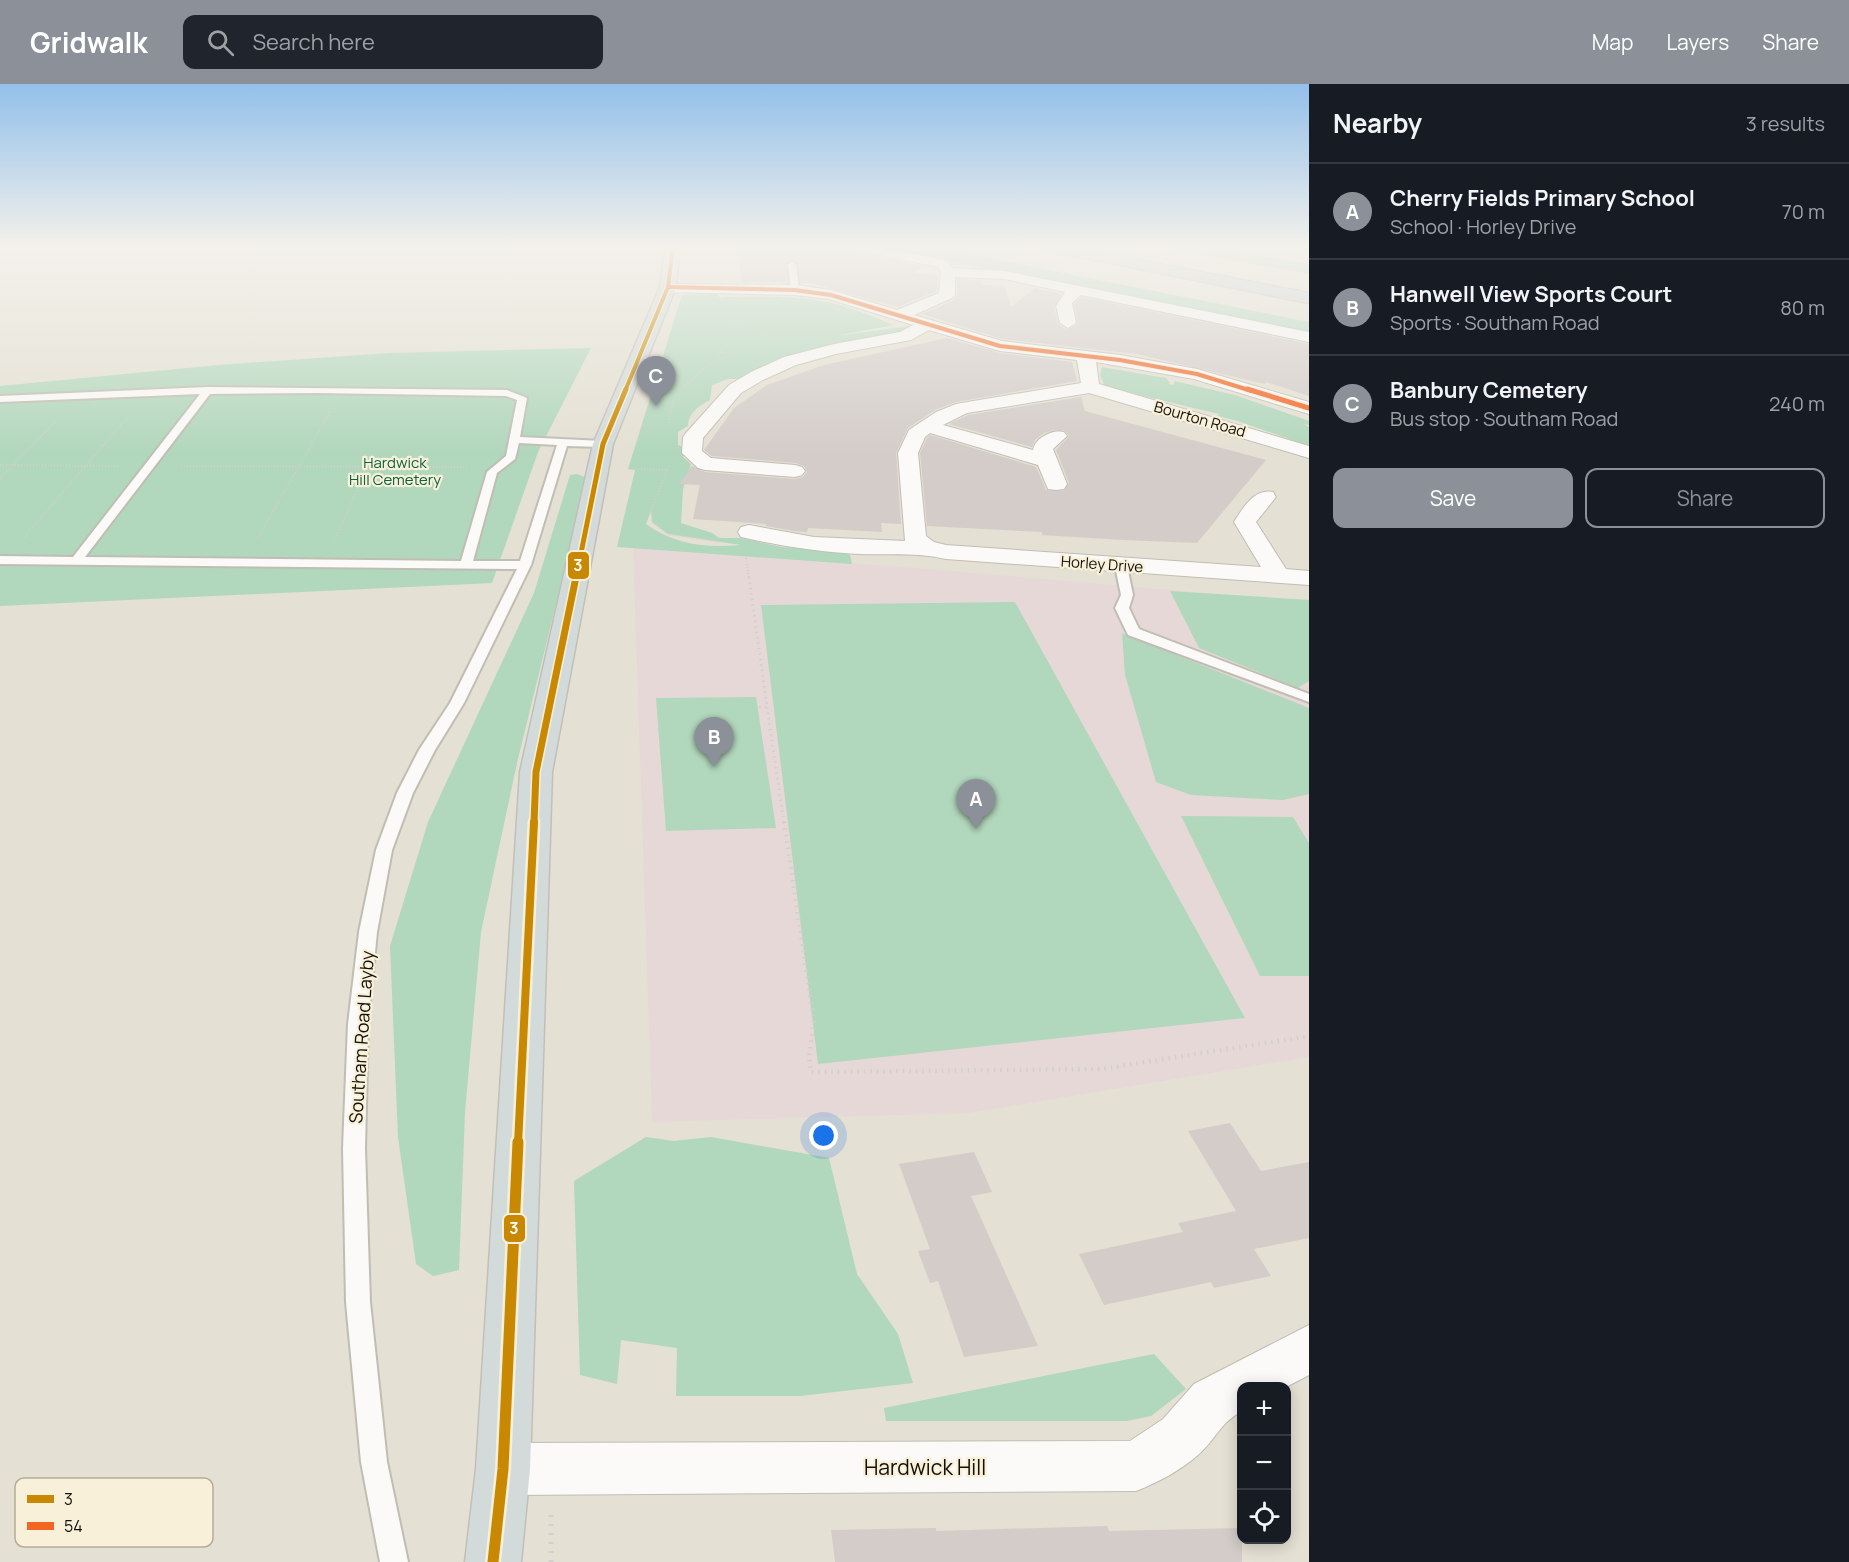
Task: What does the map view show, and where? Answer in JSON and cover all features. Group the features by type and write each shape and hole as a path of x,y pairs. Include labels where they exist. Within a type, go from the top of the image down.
{"highway":[{"path":"493,1562 503,1469 536,772 617,452 659,316"}],"street":[{"path":"902,316 1000,346 1120,360 1197,374 1309,408"},
{"path":"1066,316 1068,323"},
{"path":"1208,316 1309,337"},
{"path":"795,471 705,464 692,453 693,437 735,389 757,376 790,361 822,352 905,336 927,324"},
{"path":"926,548 915,538 908,453 916,434 943,416 963,408 1090,387 1088,364 1083,356"},
{"name":"Bourton Road","path":"1090,387 1309,452"},
{"path":"927,426 1048,461"},
{"path":"1056,436 1042,448 1056,484"},
{"path":"1265,497 1245,522 1278,576"},
{"name":"Horley Drive","path":"747,543 790,542 926,548 946,552 1121,566 1309,578"},
{"name":"Hardwick Hill","path":"503,1469 1136,1466 1181,1437 1211,1401 1309,1349"}],"lane":[{"path":"0,399 151,390 507,393 519,395 522,402 511,457 492,472 466,564"},
{"path":"76,561 208,390"},
{"path":"514,440 563,442 617,452"},
{"name":"Southam Road Layby","path":"394,1562 375,1462 358,1302 354,1148 358,1024 368,933 384,850 405,793 427,750 466,686 525,565 563,442"},
{"path":"2,560 525,565"},
{"path":"1121,566 1127,595 1122,608 1133,632 1307,698"}],"path":[{"path":"671,431 667,416 677,397 696,374 712,362 730,343 734,323"},
{"path":"2,560 151,390"},
{"path":"244,562 342,391"},
{"path":"0,478 82,393"},
{"path":"617,452 628,469 625,479"},
{"path":"671,457 651,510 652,522 668,534 724,542"},
{"path":"0,465 498,467"},
{"path":"324,563 368,466"},
{"path":"628,469 667,470"},
{"path":"747,543 767,706 814,1021 809,1057 811,1072 1102,1070 1309,1036"},
{"path":"758,706 767,706"}],"shaded area":[{"path":"633,547 941,570 1309,602 1309,1057 969,1113 652,1122"}],"green space":[{"path":"675,316 872,316 894,325 836,336 910,326 902,334 838,342 752,379 728,379 712,385 710,400 695,410 688,421 688,426 678,432 678,445 683,447 683,457 691,464 683,489 681,523 712,533 719,538 740,538 782,547 845,552 850,555 852,564 617,547 635,470 628,469","holes":["651,511 652,522 668,534 741,545 691,544 668,537 646,524"]},
{"path":"1223,316 1279,316 1309,322 1309,333"},
{"name":"Hardwick Hill Cemetery","path":"591,348 538,452 492,583 0,606 0,386 218,365 389,353"},
{"path":"1102,367 1166,378 1170,383 1168,384 1174,385 1174,381 1235,395 1309,421 1309,425 1304,424 1309,427 1309,446 1218,416 1219,414 1105,387 1100,375"},
{"path":"577,474 587,478 517,763 481,932 465,1112 459,1270 433,1276 416,1264 398,1137 390,946 428,822 534,593 570,475"},
{"path":"1170,591 1309,600 1309,681 1298,688 1199,648"},
{"path":"1015,602 1245,1018 818,1064 761,605"},
{"path":"1122,633 1309,708 1309,794 1283,800 1191,795 1156,782 1125,675"},
{"path":"756,697 776,828 666,831 656,698"},
{"path":"1181,816 1293,817 1309,843 1309,976 1260,976"},
{"path":"646,1137 674,1141 711,1137 829,1158 857,1274 898,1334 913,1383 800,1396 676,1396 677,1348 621,1340 617,1384 580,1375 574,1181"},
{"path":"1154,1354 1186,1389 1151,1416 1127,1421 886,1421 884,1408"}],"building":[{"path":"928,316 1056,316 1058,324 1067,330 1078,324 1076,316 1174,316 1309,344 1309,396 1266,382 1265,384 1137,354 1002,339"},
{"path":"947,338 1000,353 1072,362 1077,381 956,402 935,410 908,428 896,453 901,524 881,523 882,532 808,528 807,532 766,526 766,524 693,519 700,485 679,484 692,466 705,472 795,479 803,477 807,472 804,466 796,463 712,456 704,450 734,408 767,385 824,365"},
{"path":"1081,397 1085,411 1266,460 1197,543 927,526 920,453 930,435 1036,467 1046,490 1064,491 1069,483 1056,450 1069,436 1064,430 1044,433 1035,440 1032,447 949,424 968,415"},
{"path":"1230,1123 1261,1171 1309,1162 1309,1238 1254,1249 1271,1276 1214,1288 1211,1282 1104,1305 1079,1254 1183,1232 1178,1223 1236,1211 1188,1131"},
{"path":"974,1152 992,1192 971,1196 1038,1346 964,1357 938,1281 930,1283 918,1251 930,1249 899,1164"},
{"path":"1107,1526 1109,1531 1237,1528 1237,1544 1242,1544 1242,1562 835,1562 831,1530 936,1528 936,1531"}],"transit line":[{"name":"3","path":"493,1562 503,1469 536,772 603,444 656,316"},
{"name":"54","path":"900,316 1000,346 1120,360 1197,374 1309,408"}],"place":[{"name":"Banbury Cemetery","path":"656,406"},
{"name":"Hanwell View Sports Court","path":"714,767"},
{"name":"Cherry Fields Primary School","path":"976,829"}]}
